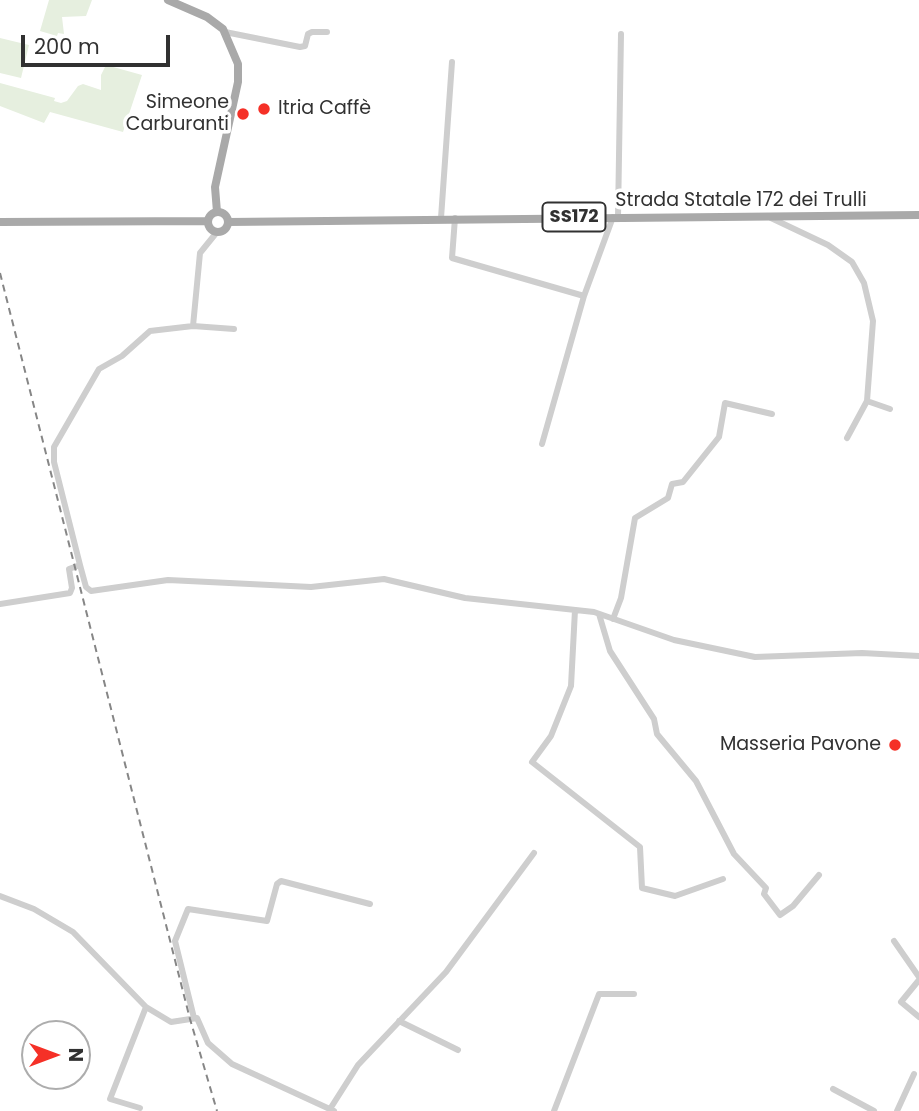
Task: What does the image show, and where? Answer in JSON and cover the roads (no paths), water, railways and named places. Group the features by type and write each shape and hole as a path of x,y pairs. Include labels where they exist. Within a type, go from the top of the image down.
{"main road":[{"path":"0,222 208,221 217,212 215,187 239,74 236,53 225,32 207,17 168,0"},
{"path":"208,221 209,227 217,232 226,228 228,222 225,214 217,212"},
{"name":"Strada Statale 172 dei Trulli","path":"228,222 919,215"}],"street":[{"path":"225,32 300,47 305,46 308,34 327,32"},
{"path":"542,444 584,296 616,217 621,34"},
{"path":"441,218 452,62"},
{"path":"455,218 452,258 584,296"},
{"path":"771,218 828,245 852,262 864,283 873,321 867,401 847,438"},
{"path":"193,326 200,253 217,232"},
{"path":"234,329 193,326 150,331 122,356 99,369 58,439 54,462 86,587 91,591 168,580 311,587 384,579 465,598 599,614 674,640 755,657 862,653 919,656"},
{"path":"867,401 890,409"},
{"path":"613,619 621,598 635,518 668,498 672,484 683,482 719,437 725,403 772,414"},
{"path":"0,604 70,593 72,588 69,569 80,565"},
{"path":"575,610 571,686 551,736 532,762 640,847 642,888 676,896 723,879"},
{"path":"599,614 610,651 654,719 657,734 696,781 734,853 766,888 764,894 780,915 793,906 819,875"},
{"path":"0,896 34,909 73,932 146,1007 171,1022 198,1019 208,1043 232,1064 332,1110 358,1065 446,972 534,853"},
{"path":"194,1018 176,946 177,934 188,909 267,921 271,916 277,884 281,881 370,904"},
{"path":"894,941 919,978 901,1002 919,1017"},
{"path":"554,1111 599,994 634,994"},
{"path":"140,1108 110,1099 146,1007"},
{"path":"399,1021 458,1050"},
{"path":"897,1111 915,1074"},
{"path":"833,1089 874,1111"}],"railway":[{"path":"0,273 190,1019 217,1111"}],"place":[{"name":"Itria Caffè","path":"264,109"},
{"name":"Simeone Carburanti","path":"243,114"},
{"name":"Masseria Pavone","path":"895,745"}]}
